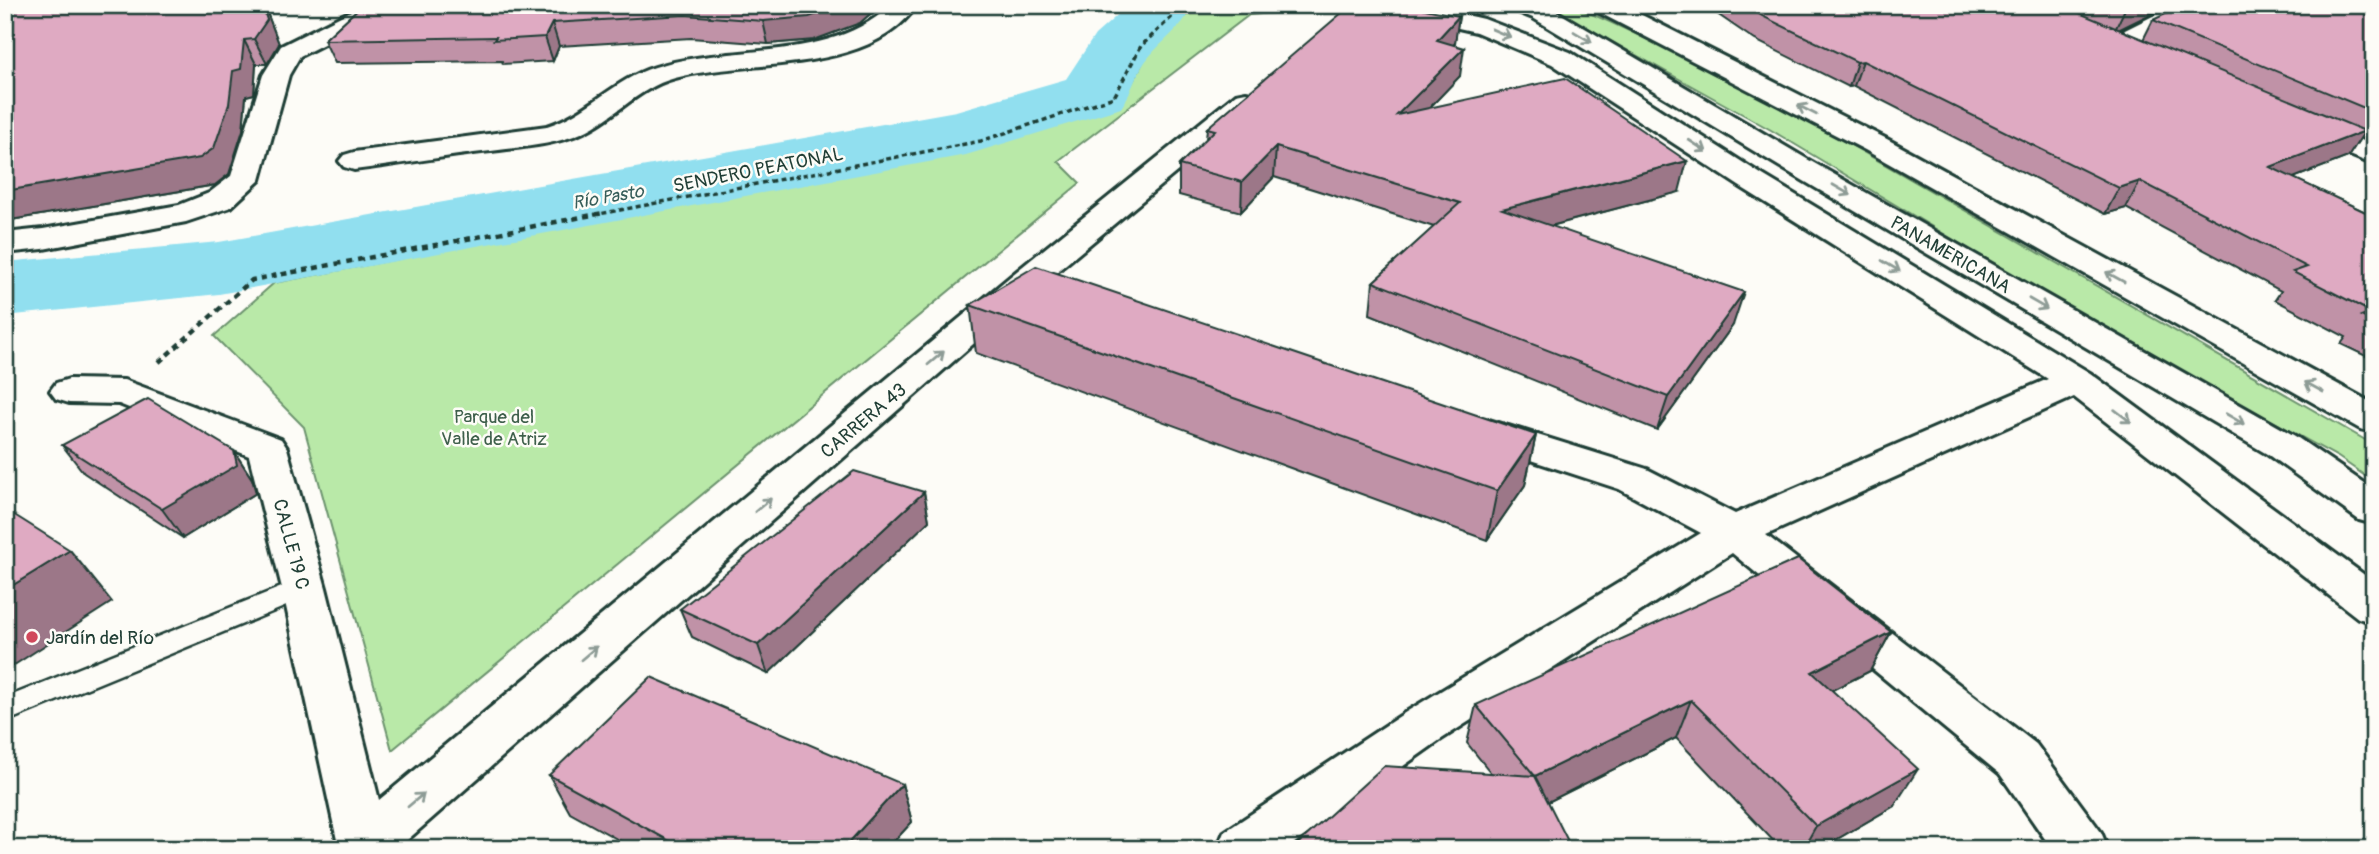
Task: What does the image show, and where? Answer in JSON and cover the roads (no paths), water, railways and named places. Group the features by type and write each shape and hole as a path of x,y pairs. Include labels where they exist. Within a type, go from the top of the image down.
{"street":[{"path":"5,243 43,239 186,213 220,200 245,180 276,75 290,51 382,5"},
{"path":"354,161 535,136 573,126 647,78 685,67 818,51 875,31 897,16 905,5"},
{"name":"PANAMERICANA","path":"1522,5 1542,13 2281,445 2374,510"},
{"path":"1602,5 1875,144 2374,420"},
{"path":"2151,61 2102,40 2195,5"},
{"path":"1372,7 1484,26 1561,58 1750,180 2077,381 2374,606"},
{"name":"CARRERA 43","path":"365,847 1024,282 1272,79"},
{"path":"2287,119 2374,156"},
{"path":"1750,180 1797,164"},
{"path":"1024,282 1064,295"},
{"path":"1243,849 1423,726 1734,532 2077,381"},
{"name":"CALLE 19 C","path":"69,391 124,392 267,447 304,588 365,847"},
{"path":"1447,419 1633,479 1734,532 2018,759 2081,849"}],"lane":[{"path":"5,710 304,588"}],"waterway":[{"name":"Río Pasto","path":"5,289 219,268 966,132 1096,93 1112,58 1155,16 1153,5"}],"place":[{"name":"Jardín del Río","path":"32,637"}],"park label":[{"name":"Parque del Valle de Atriz","path":"494,427"}]}
